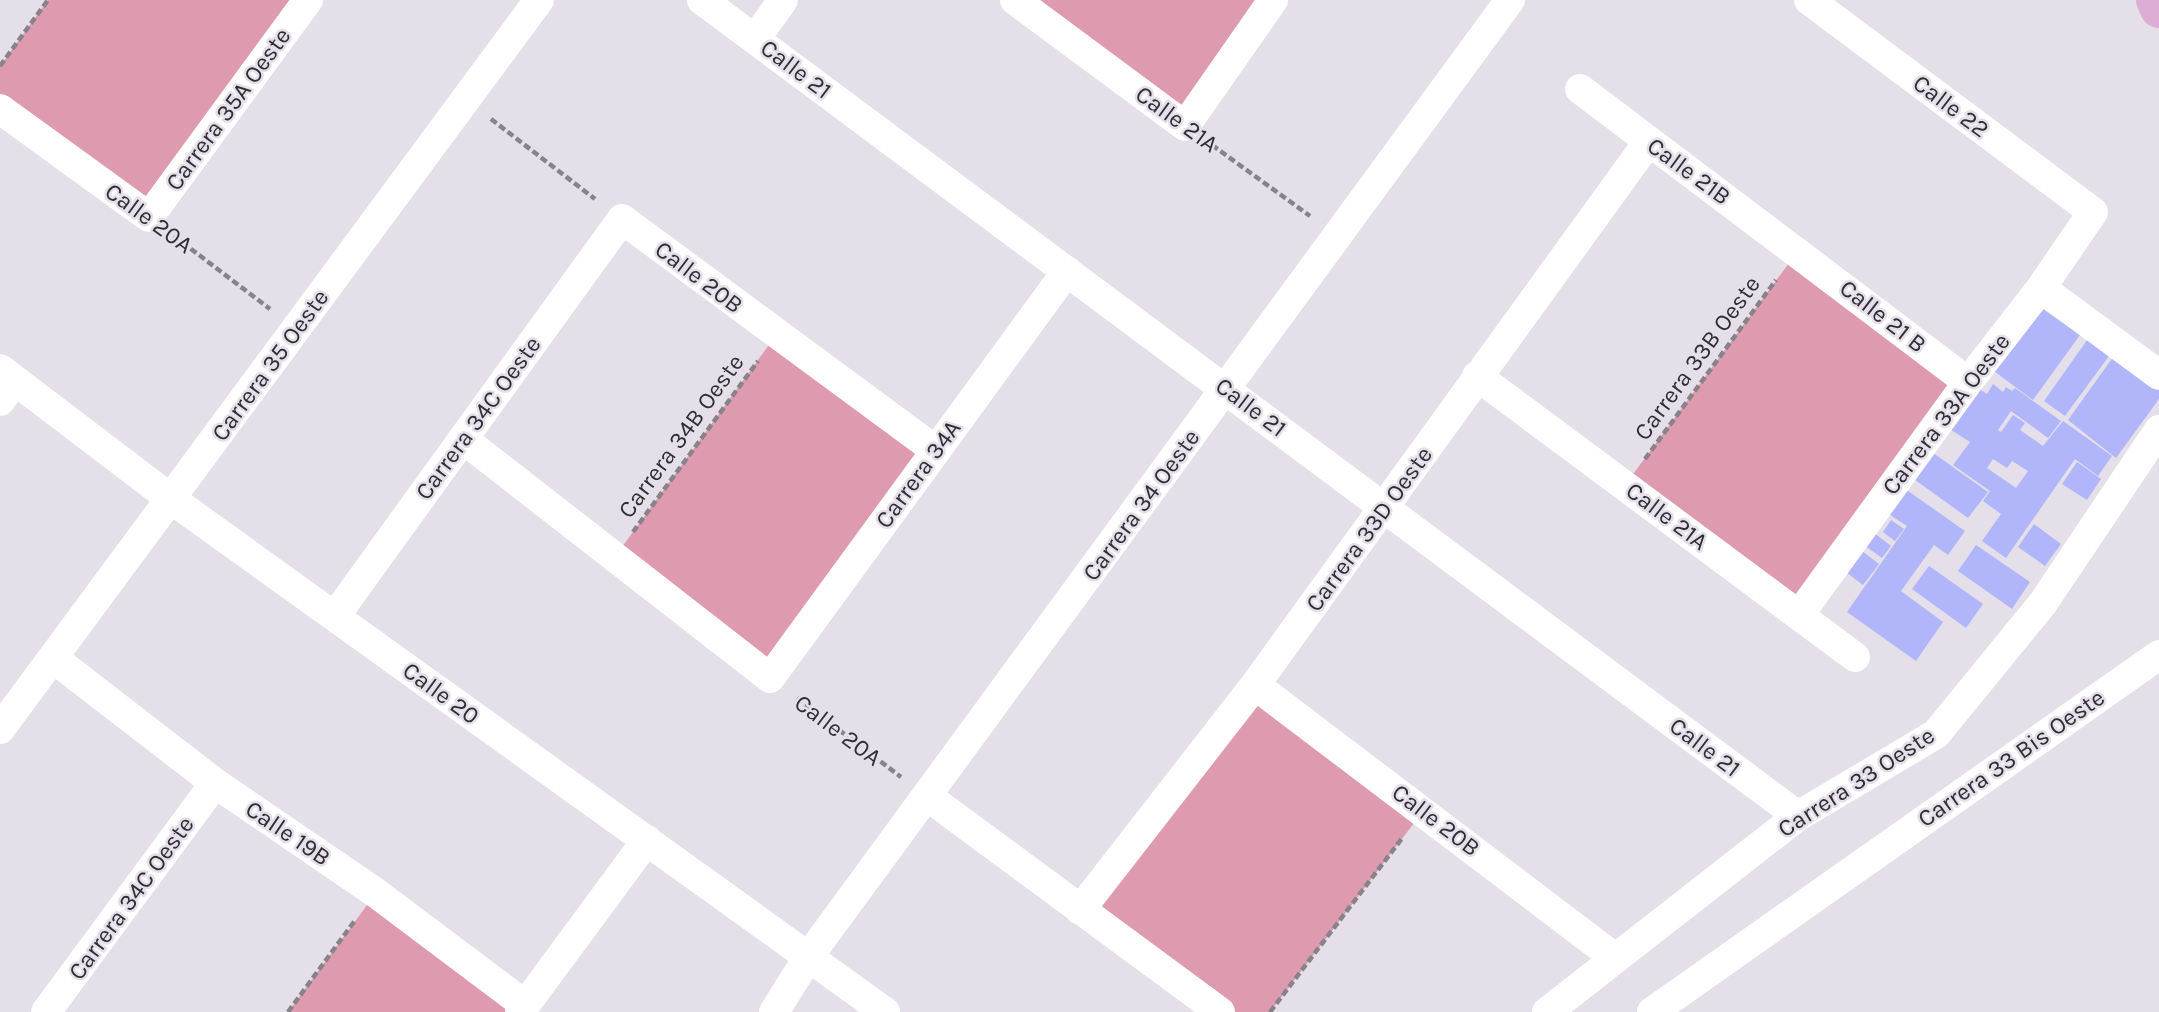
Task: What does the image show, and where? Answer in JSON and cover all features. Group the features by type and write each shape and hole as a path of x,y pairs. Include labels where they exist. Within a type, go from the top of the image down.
{"main road":[{"path":"2155,0 2159,9"}],"street":[{"name":"Carrera 35A Oeste","path":"149,217 308,0"},
{"name":"Carrera 35 Oeste","path":"0,729 539,0"},
{"name":"Calle 21","path":"702,0 1798,816"},
{"path":"755,39 783,0"},
{"name":"Calle 21A","path":"1015,0 1185,125"},
{"path":"1185,125 1273,0"},
{"name":"Carrera 34 Oeste","path":"774,1012 809,956 1339,237 1510,0"},
{"name":"Calle 22","path":"1809,0 2093,212"},
{"name":"Calle 21B","path":"1580,89 1798,251"},
{"name":"Calle 20A","path":"0,109 149,217"},
{"name":"Carrera 33D Oeste","path":"1080,910 1255,685 1386,508 1477,376 1649,141"},
{"name":"Carrera 33A Oeste","path":"1799,615 1968,382 2041,288 2093,212"},
{"name":"Calle 20B","path":"622,219 935,450"},
{"name":"Carrera 34C Oeste","path":"335,616 622,219"},
{"name":"Calle 21 B","path":"1798,251 1968,382"},
{"name":"Carrera 34A","path":"770,678 1067,271"},
{"path":"2041,288 2159,375"},
{"name":"Calle 21A","path":"1477,376 1856,657"},
{"name":"Calle 20","path":"5,384 335,616 885,1012"},
{"name":"Carrera 33 Oeste","path":"1547,1012 1798,816 1936,734 2043,603 2159,430"},
{"name":"Calle 20A","path":"463,439 770,678"},
{"name":"Carrera 33 Bis Oeste","path":"1652,1012 2159,655"},
{"name":"Calle 19B","path":"53,658 215,783 376,893 522,1009"},
{"name":"Calle 20B","path":"1255,685 1424,810 1615,958"},
{"name":"Carrera 34C Oeste","path":"59,1008 215,783"},
{"path":"927,796 1220,1012"},
{"path":"522,1009 647,840"}],"path":[{"path":"0,66 48,0"},
{"path":"466,100 622,219"},
{"name":"Calle 21A","path":"1185,125 1339,237"},
{"name":"Calle 20A","path":"149,217 296,328"},
{"name":"Carrera 33B Oeste","path":"1625,485 1798,251"},
{"name":"Carrera 34B Oeste","path":"614,558 777,334"},
{"name":"Calle 20A","path":"770,678 927,796"},
{"path":"1270,1012 1424,810"},
{"path":"288,1012 376,893"}],"shaded area":[{"path":"48,0 308,0 149,217 0,109 0,66"},
{"path":"1023,0 1273,0 1185,126"},
{"path":"1798,251 1968,382 1799,615 1625,485"},
{"path":"777,334 935,450 770,678 614,558"},
{"path":"1255,685 1424,810 1270,1012 1220,1012 1080,910"},
{"path":"376,893 520,1012 288,1012"}],"building":[{"path":"2037,305 2080,335 2033,400 1991,369"},
{"path":"2090,336 2112,352 2065,416 2044,401"},
{"path":"2116,353 2159,383 2159,399 2116,458 2068,420"},
{"path":"1993,384 2003,392 2006,387 2012,391 2015,388 2061,421 2048,438 2011,411 1998,430 2001,432 2013,415 2025,423 2020,430 2043,446 2063,421 2112,456 2098,476 2075,459 2006,558 1982,541 2001,514 1983,501 1990,491 1953,465 1970,442 1948,428 1975,386 1987,394","holes":["1993,459 2007,468 2012,461 2028,471 2016,488 1987,468"]},
{"path":"1929,450 1988,492 1968,518 1911,477"},
{"path":"2077,462 2101,479 2087,500 2062,484"},
{"path":"1901,486 1965,531 1948,555 1934,545 1901,591 1943,622 1916,661 1847,612 1907,526 1884,511"},
{"path":"1891,520 1904,529 1895,541 1883,532"},
{"path":"2034,524 2061,544 2045,566 2018,547"},
{"path":"1873,532 1891,546 1882,558 1864,545"},
{"path":"1976,545 2030,582 2012,609 1958,571"},
{"path":"1858,548 1879,564 1863,585 1842,569"},
{"path":"1929,566 1983,604 1966,628 1912,589"}]}
